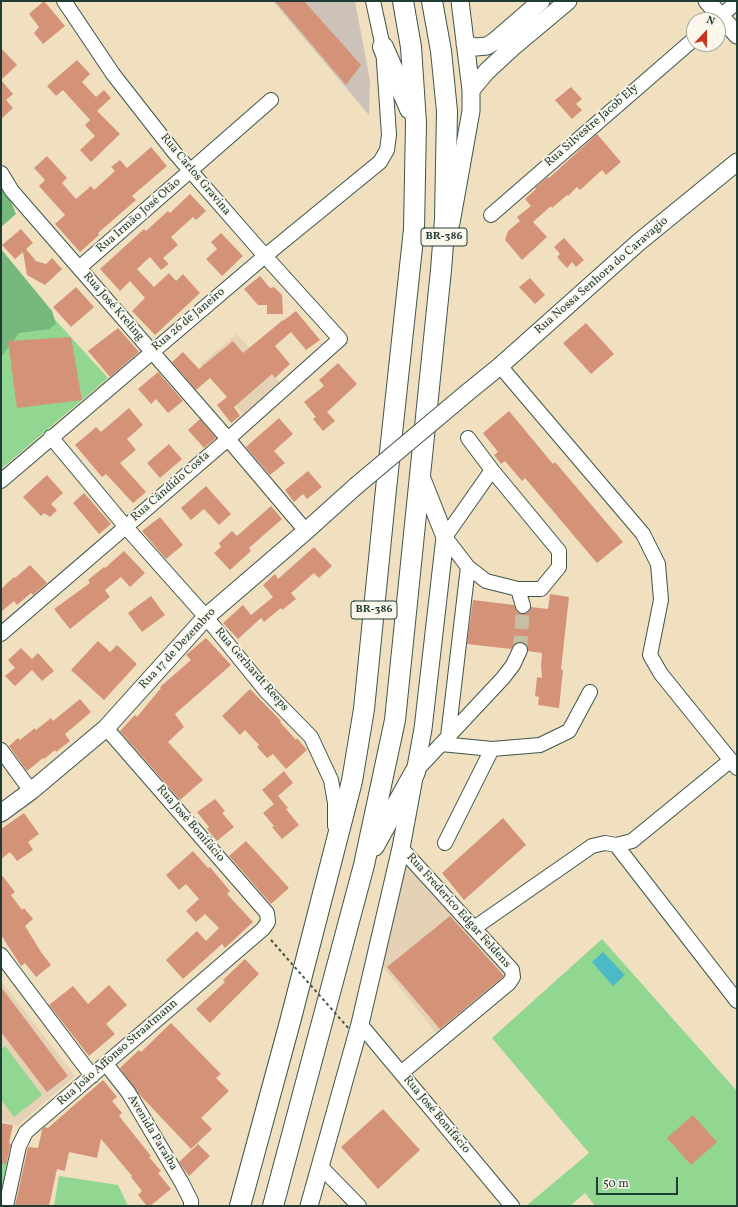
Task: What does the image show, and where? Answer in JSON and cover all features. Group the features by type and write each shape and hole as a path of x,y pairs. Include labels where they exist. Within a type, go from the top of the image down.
{"highway":[{"name":"BR-386","path":"240,1206 290,1022 352,781 364,709 414,229 416,123 411,47 403,1"},
{"name":"BR-386","path":"273,1206 364,866 395,720 445,220 447,111 441,51 432,1"},
{"path":"383,47 416,123"},
{"path":"364,866 415,772"}],"main road":[{"path":"441,270 454,208 471,111 471,90 460,1"},
{"path":"471,90 487,71 507,41 541,1"},
{"path":"465,44 476,48 507,41 568,1"},
{"path":"707,1 714,12"},
{"path":"726,25 737,35"},
{"name":"Rua Nossa Senhora do Caravagio","path":"356,486 500,366 639,242 737,162"},
{"path":"309,1206 321,1167 401,848 422,729 445,537 420,473"},
{"name":"Rua 17 de Dezembro","path":"1,813 31,791 106,728 206,617 356,486"}],"street":[{"name":"Rua Carlos Gravina","path":"64,1 113,74 174,152 340,339"},
{"path":"373,1 383,47"},
{"path":"725,12 737,2"},
{"name":"Rua Silvestre Jacob Ely","path":"491,215 686,46"},
{"name":"Rua 26 de Janeiro","path":"1,481 265,256 380,162 389,144 383,47"},
{"name":"Rua Irmão José Otão","path":"79,268 271,100"},
{"name":"Rua José Kreling","path":"1,173 12,191 306,531"},
{"name":"Rua Cândido Costa","path":"1,634 228,439 340,339"},
{"path":"474,928 507,907 592,846 605,843 616,845 632,841 734,764 661,674 650,655 661,600 658,564 642,534 500,366"},
{"name":"Rua Gerhardt Reeps","path":"51,437 125,526 206,617 266,691 311,737 331,780 335,803 336,829 334,852"},
{"path":"468,438 492,470 559,551 559,567 541,589 518,589 486,580 468,567 445,537 492,470"},
{"path":"444,740 468,567"},
{"path":"518,589 523,606"},
{"path":"415,772 503,678 513,665 520,650"},
{"path":"444,740 492,749 540,744 569,730 590,692"},
{"name":"Rua José Bonifácio","path":"106,728 267,913 268,922"},
{"path":"445,842 492,749"},
{"path":"1,750 31,791"},
{"path":"616,845 737,1001"},
{"name":"Rua Frederico Edgar Feldens","path":"401,848 512,970 513,977 509,983 401,1073"},
{"name":"Rua João Affonso Straatmann","path":"6,1206 19,1146 26,1132 262,929 268,922"},
{"path":"1,955 92,1076"},
{"name":"Rua José Bonifácio","path":"355,1027 401,1073 512,1206"},
{"name":"Avenida Paraíba","path":"106,1064 128,1092 182,1183 191,1201 191,1206"},
{"path":"321,1167 359,1206"}],"path":[{"path":"271,940 355,1027"}],"shaded area":[{"path":"273,1 355,1 370,81 369,115"},
{"path":"237,334 283,386 246,418 200,365"},
{"path":"404,864 430,888 510,978 440,1038 381,964"},
{"path":"1,981 75,1076 18,1125 1,1121"}],"green space":[{"path":"1,184 4,185 16,214 1,227"},
{"path":"1,249 52,311 56,324 49,329 19,333 1,357"},
{"path":"1,260 108,378 1,469"},
{"path":"602,939 737,1091 737,1206 595,1206 585,1193 570,1206 526,1206 589,1153 492,1038"},
{"path":"5,1046 42,1095 14,1117 1,1100 1,1049"},
{"path":"1,1157 8,1158 1,1194"},
{"path":"59,1176 118,1185 128,1206 54,1206"}],"water":[{"path":"603,952 625,975 613,986 592,962"}],"building":[{"path":"44,1 65,26 43,44 34,33 39,27 29,14"},
{"path":"275,1 304,1 361,65 346,85"},
{"path":"1,48 17,65 1,80"},
{"path":"77,60 90,74 82,82 96,97 104,90 111,98 97,111 120,134 91,162 80,150 95,136 85,125 90,120 63,90 56,96 47,86"},
{"path":"1,80 13,94 6,100 13,108 1,119"},
{"path":"571,87 582,99 576,104 582,110 572,119 555,100"},
{"path":"597,134 621,162 606,175 602,170 580,190 577,187 568,196 567,195 552,208 551,206 533,222 547,237 522,260 505,240 508,231 520,221 517,217 531,206 525,199 536,189 535,188 548,177 549,178"},
{"path":"151,147 167,166 132,196 136,200 98,233 99,235 80,252 55,224 65,215 39,186 45,180 34,168 47,156 67,178 62,183 76,199 91,186 94,190 115,171 111,167 120,160 127,168"},
{"path":"190,194 206,211 196,220 193,217 171,237 178,245 163,258 169,264 161,270 150,257 137,269 154,287 169,273 176,281 183,274 200,293 155,335 132,311 145,298 130,281 120,291 100,269 144,229 146,231 168,211 170,213"},
{"path":"21,229 33,243 26,249 36,261 46,264 52,258 62,269 45,285 27,275 23,252 15,259 2,245"},
{"path":"221,233 243,256 222,276 206,259 217,249 211,242"},
{"path":"564,238 584,260 576,267 572,262 567,268 557,257 560,254 554,247"},
{"path":"260,276 270,288 274,287 282,295 283,314 267,314 267,305 258,305 244,289"},
{"path":"530,278 545,295 535,304 519,287"},
{"path":"76,287 94,307 71,327 53,307"},
{"path":"296,311 320,340 306,350 291,332 275,346 290,364 275,378 272,374 234,407 240,416 231,423 217,405 227,397 210,378 196,390 172,362 183,352 199,369 233,341 243,353"},
{"path":"586,323 614,354 591,374 563,343"},
{"path":"118,328 139,352 110,377 88,351"},
{"path":"71,337 82,400 17,408 8,341"},
{"path":"338,363 357,384 327,412 335,421 323,431 313,419 316,417 304,402 324,386 319,380"},
{"path":"158,372 183,401 168,413 156,399 151,404 138,389"},
{"path":"129,408 143,425 127,439 136,450 120,463 146,492 133,503 106,474 102,477 75,445 96,427 101,432"},
{"path":"509,411 553,464 555,462 623,542 597,563 525,478 522,481 505,461 501,464 494,455 498,452 483,433"},
{"path":"279,418 293,434 274,451 285,463 270,475 246,447"},
{"path":"200,419 216,438 204,448 188,430"},
{"path":"169,444 182,459 160,478 147,463"},
{"path":"308,471 322,487 307,499 303,494 294,502 285,490"},
{"path":"47,475 63,493 51,504 57,510 50,517 44,513 41,516 23,497"},
{"path":"206,486 231,514 219,525 204,509 191,520 181,508"},
{"path":"84,493 111,524 99,534 73,503"},
{"path":"271,506 282,519 249,548 251,551 230,570 214,553 221,547 219,543 232,531 237,536"},
{"path":"160,517 183,545 166,559 142,531"},
{"path":"314,547 332,566 319,578 314,573 291,593 296,599 282,610 281,608 264,622 261,618 238,639 223,623 243,605 251,615 273,597 263,585 275,574 278,579"},
{"path":"124,551 145,573 130,587 121,577 105,590 110,597 70,629 54,609 90,583 88,580 104,567 105,568"},
{"path":"30,565 47,583 33,595 31,593 17,605 14,601 1,612 1,589"},
{"path":"550,594 569,597 561,669 563,670 559,708 538,705 539,697 535,696 537,677 542,678 542,653 528,651 527,645 520,642 515,643 511,649 467,644 473,600 514,605 517,612 525,614 529,612 531,607 548,609"},
{"path":"151,596 165,615 142,632 128,613"},
{"path":"206,638 231,665 175,714 184,727 168,742 203,780 180,800 120,731 135,715 137,717 161,688 160,687 191,660 186,655"},
{"path":"98,641 110,652 117,645 137,664 104,700 71,670"},
{"path":"21,648 32,659 38,653 54,671 42,681 32,670 15,686 5,676 15,668 8,660"},
{"path":"250,689 281,721 280,722 296,740 297,738 307,750 286,769 273,754 267,758 257,747 259,745 245,730 240,735 222,716"},
{"path":"80,699 91,712 65,734 70,741 56,752 55,750 44,759 43,758 27,771 9,746 18,738 20,740 35,728 36,730 51,718 53,721"},
{"path":"284,771 293,783 278,796 299,825 282,839 272,827 274,826 263,813 274,804 262,790"},
{"path":"215,799 225,811 222,813 234,827 217,841 207,829 209,827 197,812"},
{"path":"24,813 39,834 28,842 33,850 17,861 10,852 1,859 1,829"},
{"path":"503,818 526,845 464,900 442,873"},
{"path":"246,841 289,888 271,904 229,856"},
{"path":"193,851 208,868 210,867 230,891 227,894 253,922 225,948 222,944 183,979 166,960 197,931 206,941 219,928 205,914 196,922 186,911 199,899 186,884 179,890 166,875"},
{"path":"1,874 15,892 11,895 22,910 24,908 33,919 25,926 51,965 36,977 25,963 21,966 1,935"},
{"path":"450,916 504,976 440,1029 387,967"},
{"path":"245,959 259,974 210,1023 196,1009 225,982 223,980"},
{"path":"109,985 127,1005 106,1024 115,1034 89,1056 49,1005 73,986 88,1004"},
{"path":"1,987 68,1076 47,1092 1,1032"},
{"path":"171,1023 221,1074 216,1078 229,1091 201,1118 212,1129 191,1149 138,1093 120,1068 139,1050 141,1052"},
{"path":"103,1080 117,1097 112,1101 122,1113 119,1116 151,1156 149,1157 161,1171 158,1173 171,1189 150,1206 147,1206 138,1195 142,1191 131,1177 132,1176 101,1139 97,1158 69,1152 65,1171 57,1169 49,1206 15,1206 28,1147 38,1148 44,1127 48,1128"},
{"path":"383,1109 420,1150 378,1189 341,1147"},
{"path":"693,1115 717,1142 691,1165 667,1138"},
{"path":"1,1123 13,1125 9,1143 11,1144 6,1164 1,1163"},
{"path":"198,1144 210,1156 189,1176 179,1162"}],"tunnel":[{"path":"520,650 523,606"}]}
